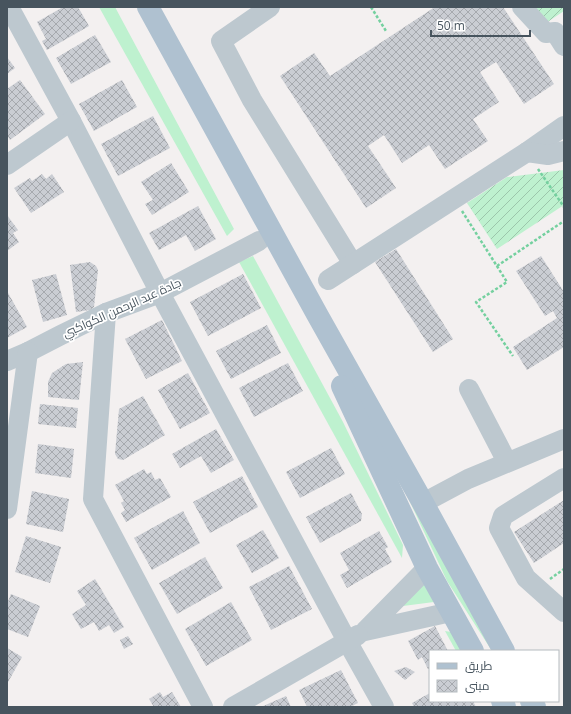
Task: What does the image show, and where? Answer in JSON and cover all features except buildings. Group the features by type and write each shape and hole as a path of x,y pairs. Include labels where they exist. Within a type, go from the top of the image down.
{"main road":[{"path":"132,7 222,170 259,241 344,390 427,568 473,650"},
{"path":"148,7 314,309 424,503 503,650"}],"street":[{"path":"9,7 71,121 160,293 384,707"},
{"path":"270,7 221,41 252,100 353,264"},
{"path":"522,7 546,33 555,32 564,46"},
{"path":"7,165 71,121"},
{"path":"328,280 527,152 564,126"},
{"path":"527,152 548,155 564,151"},
{"name":"جادة عبد الرحمن الكواكبي","path":"7,361 106,314 160,293 259,241"},
{"path":"106,314 93,499 203,707"},
{"path":"7,509 28,352"},
{"path":"469,389 507,462"},
{"path":"424,503 468,478 564,439"},
{"path":"564,478 503,516 499,528 526,578 564,612"},
{"path":"233,707 365,631 427,568"},
{"path":"365,631 451,612"}],"path":[{"path":"371,7 386,31"},
{"path":"527,152 564,207"},
{"path":"454,199 507,282 476,302 513,356"},
{"path":"497,266 564,221"}],"green space":[{"path":"99,7 115,7 234,229 227,236"},
{"path":"531,7 564,7 564,11 543,25"},
{"path":"564,170 564,205 497,249 467,203 507,177"},
{"path":"253,256 343,422 403,545 402,558 239,262"},
{"path":"366,408 491,650 447,581"},
{"path":"422,580 434,602 403,606"},
{"path":"445,631 451,632 462,650 455,650"}]}
